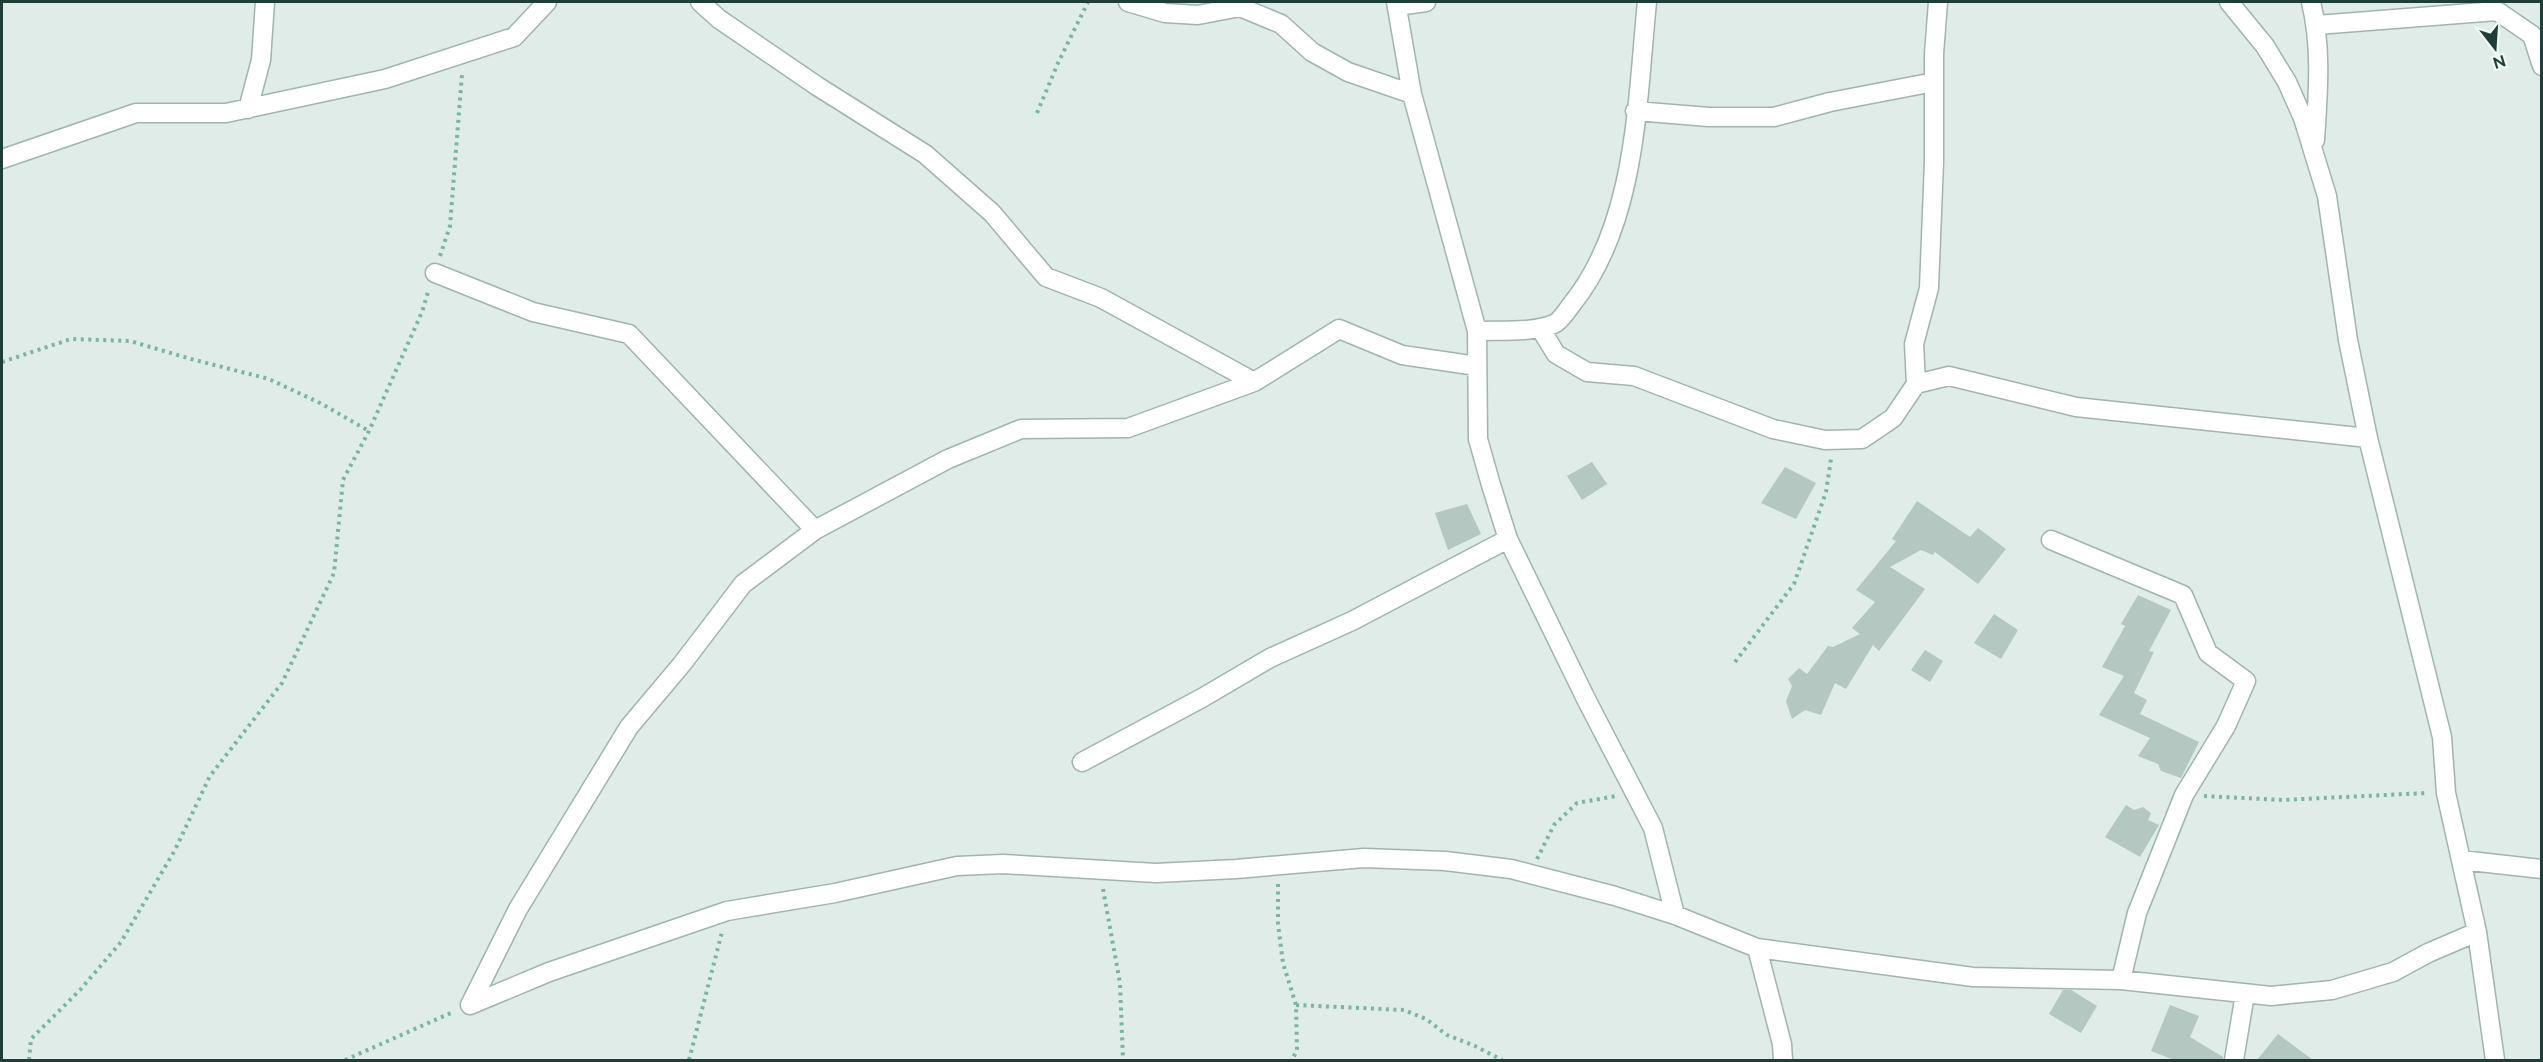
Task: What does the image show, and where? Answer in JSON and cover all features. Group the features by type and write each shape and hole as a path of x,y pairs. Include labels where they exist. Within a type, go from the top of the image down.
{"street":[{"path":"248,109 261,60 265,2"},
{"path":"2,159 136,113 226,113 385,79 514,37 547,2"},
{"path":"700,2 719,19 817,86 925,154 993,213 1046,277 1101,298 1254,382"},
{"path":"1128,2 1165,13 1198,15 1240,7 1281,24 1312,52 1348,72 1412,94"},
{"path":"1426,2 1396,4 1412,94 1477,331 1478,439 1508,539 1586,699 1653,828 1675,915"},
{"path":"1477,331 1540,328 1557,323 1586,287 1612,231 1633,148 1647,2"},
{"path":"1540,328 1556,354 1587,372 1634,376 1773,429 1825,441 1862,439 1893,417 1916,384 1914,344 1929,288 1938,2"},
{"path":"2229,2 2265,46 2287,82 2303,118 2327,196 2348,340 2368,438 2442,737 2446,793 2477,932 2495,1060"},
{"path":"2311,2 2317,25 2319,65 2314,150"},
{"path":"2317,25 2497,11 2532,35 2541,66"},
{"path":"1635,111 1709,117 1774,117 1830,102 1934,82"},
{"path":"435,273 533,312 629,334 815,530"},
{"path":"470,1005 518,909 584,805 629,727 682,664 743,584 815,530 948,459 1021,429 1128,428 1254,382 1339,329 1402,355 1477,366"},
{"path":"1916,384 1949,375 2076,407 2368,438"},
{"path":"1082,762 1202,698 1270,658 1352,621 1508,539"},
{"path":"2051,540 2183,595 2208,653 2246,681 2226,726 2184,795 2137,913 2121,980"},
{"path":"470,1005 549,972 727,911 835,893 957,866 1003,864 1156,873 1364,858 1445,861 1511,869 1615,896 1675,915 1757,948 1973,977 2121,980 2271,996 2332,990 2393,972 2428,953 2477,932"},
{"path":"2461,860 2541,869"},
{"path":"1757,948 1782,1044 1783,1060"},
{"path":"2234,1060 2245,994"}],"path":[{"path":"1037,113 1058,63 1089,2"},
{"path":"29,1060 31,1039 80,990 122,942 175,850 210,776 282,683 334,573 343,480 369,431 422,312 450,226 464,52"},
{"path":"2,362 71,339 130,341 269,379 320,403 369,431"},
{"path":"1735,662 1794,584 1826,492 1835,440"},
{"path":"1530,874 1554,825 1577,804 1635,792"},
{"path":"2184,795 2282,800 2446,793"},
{"path":"1278,865 1278,924 1283,963 1296,1005 1297,1050 1292,1060"},
{"path":"1099,870 1120,983 1124,1060"},
{"path":"689,1060 727,911"},
{"path":"345,1060 470,1005"},
{"path":"1296,1005 1404,1010 1426,1019 1447,1035 1502,1060"}],"building":[{"path":"1592,462 1607,484 1582,500 1567,476"},
{"path":"1785,467 1816,483 1796,519 1761,503"},
{"path":"1917,501 1970,537 1978,528 2006,549 1978,584 1935,552 1933,555 1921,550 1890,567 1925,589 1879,651 1873,645 1846,689 1835,683 1821,715 1805,710 1792,719 1786,701 1792,686 1788,679 1799,668 1807,674 1828,646 1833,647 1860,634 1852,628 1875,602 1856,590 1896,541 1892,539"},
{"path":"1467,504 1481,534 1448,550 1435,513"},
{"path":"2138,595 2171,610 2149,651 2154,652 2134,693 2147,700 2140,714 2199,742 2181,778 2161,771 2158,764 2138,756 2150,738 2099,715 2124,676 2102,667 2125,626 2121,624"},
{"path":"1994,614 2018,630 2001,659 1974,643"},
{"path":"1925,650 1943,661 1930,682 1911,670"},
{"path":"2126,805 2134,810 2143,807 2151,813 2148,820 2159,825 2140,857 2105,837"},
{"path":"2063,990 2071,990 2097,1006 2081,1033 2049,1014"},
{"path":"2170,1005 2199,1016 2190,1037 2223,1057 2223,1060 2174,1060 2151,1051"},
{"path":"2278,1034 2313,1060 2257,1060"}]}
